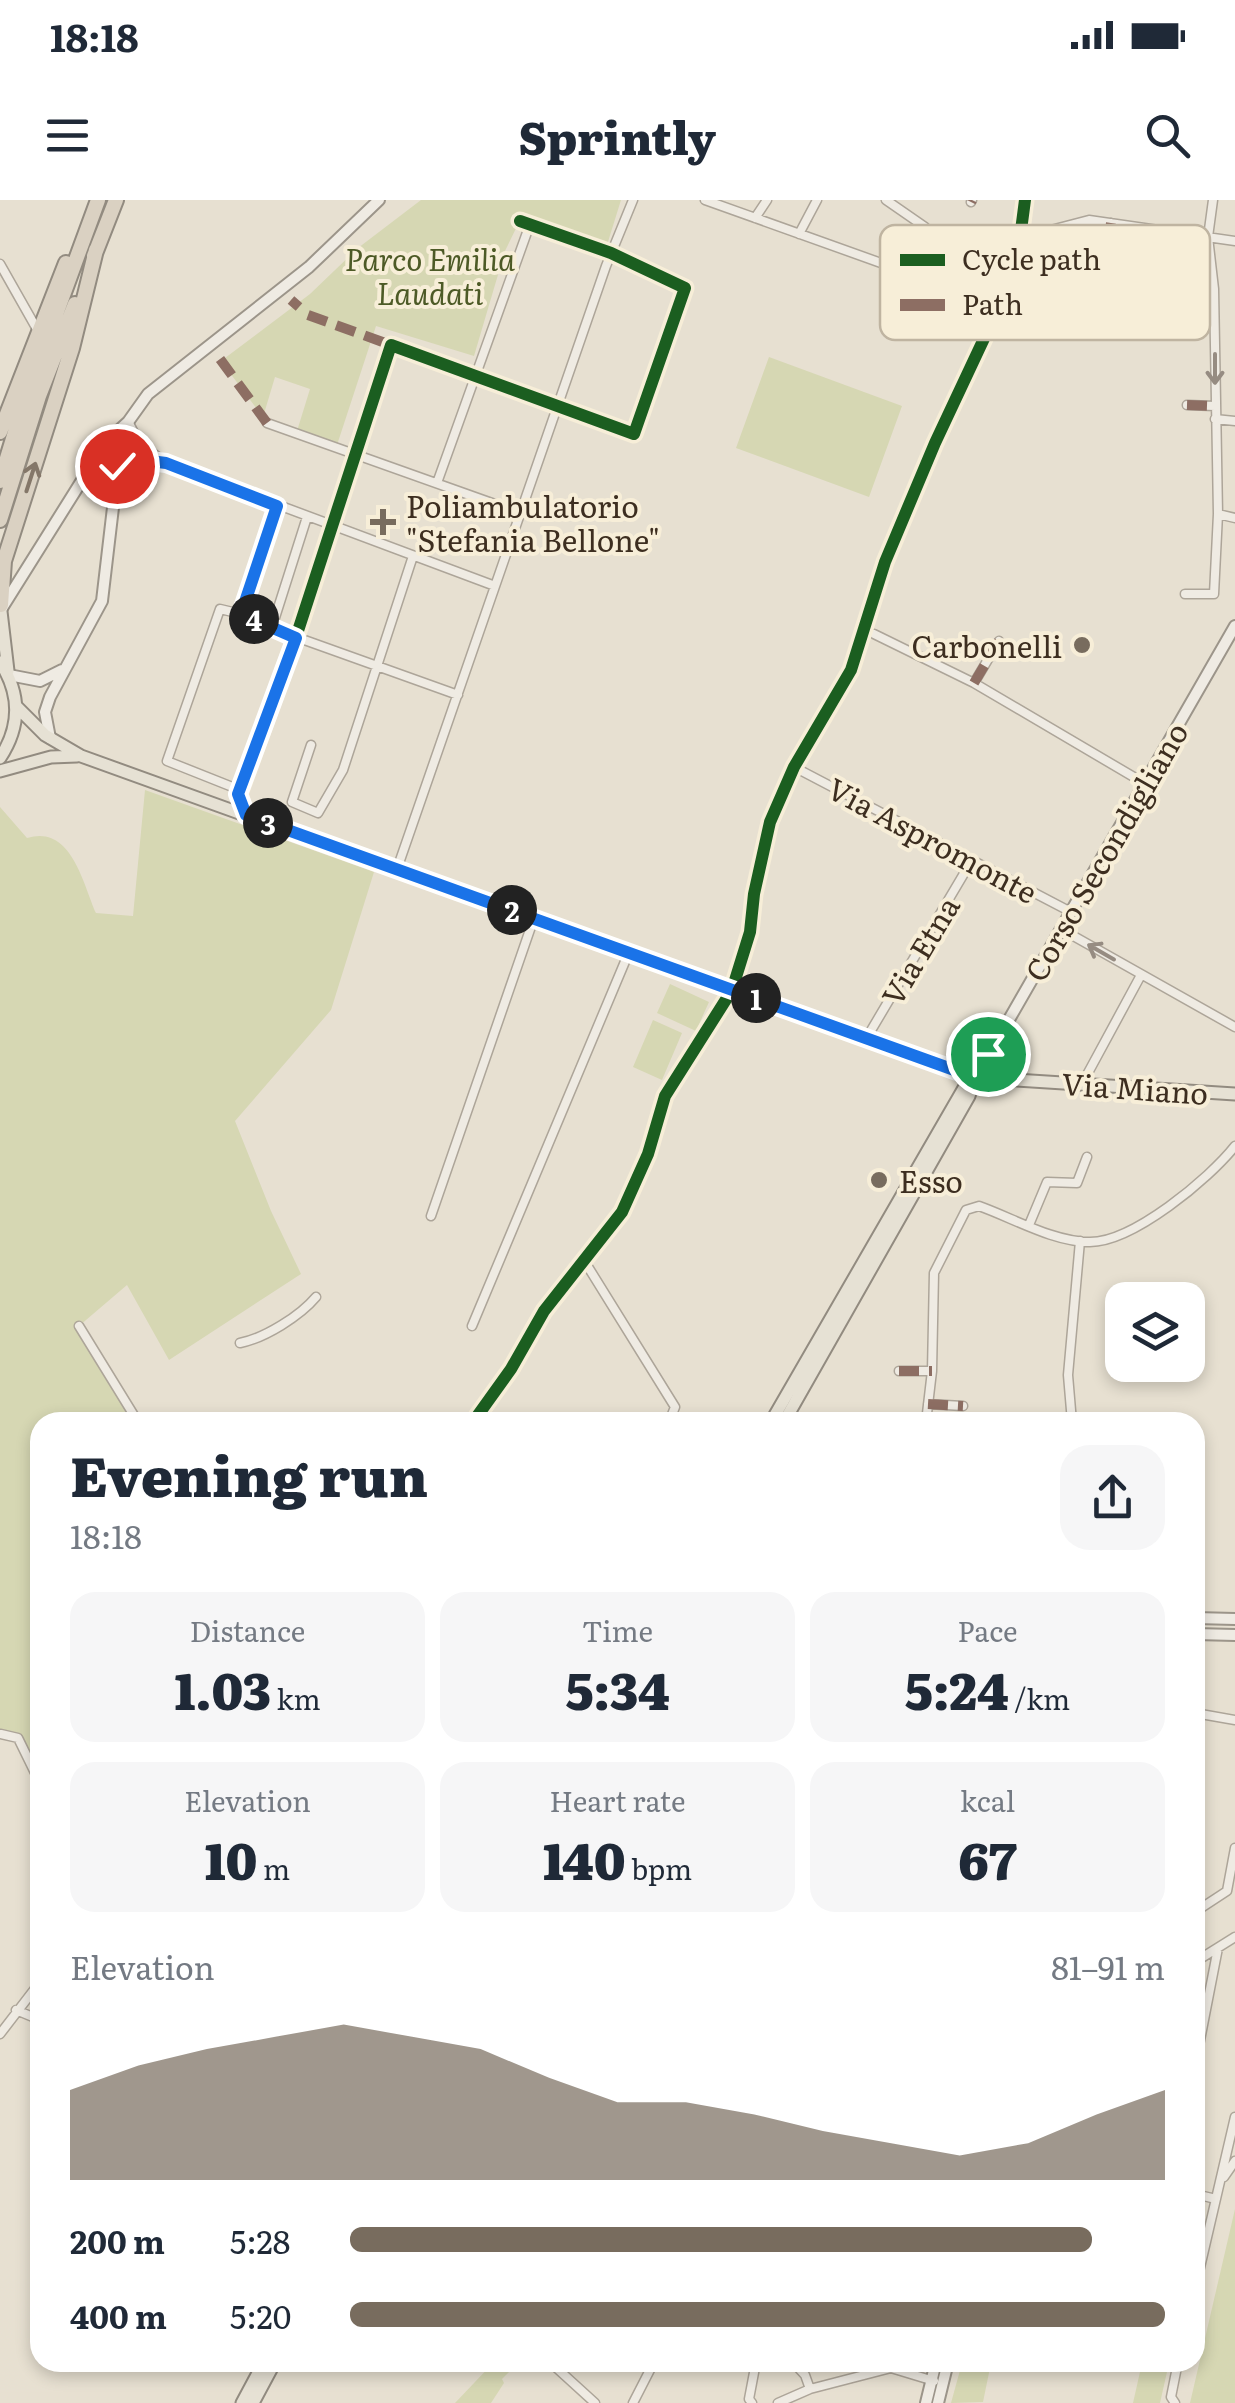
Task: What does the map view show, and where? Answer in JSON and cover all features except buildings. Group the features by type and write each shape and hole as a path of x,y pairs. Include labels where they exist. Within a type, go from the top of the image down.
{"highway":[{"path":"0,432 55,286 98,200"},
{"path":"0,482 98,200"},
{"path":"0,520 33,394 116,200"},
{"path":"1,606 4,560 72,348 96,250"}],"main road":[{"path":"0,758 16,725 17,707 1,606 106,442 128,422 148,394 309,267 379,200"},
{"path":"51,739 45,712 102,601 121,449 128,422"},
{"path":"106,442 121,449"},
{"name":"Corso Secondigliano","path":"976,1077 1235,626"},
{"path":"0,662 9,675 40,682 67,667"},
{"name":"Via Miano","path":"17,707 51,739 81,756 976,1077 1235,1096"},
{"path":"0,770 51,757 81,756"},
{"path":"790,1412 969,1096 976,1077"},
{"path":"778,1412 964,1088 976,1077"},
{"path":"1205,1618 1235,1620"},
{"path":"1205,1634 1235,1635"},
{"path":"242,2403 259,2372"},
{"path":"253,2403 270,2372"},
{"path":"936,2372 938,2403"},
{"path":"926,2403 943,2372"}],"street":[{"path":"397,870 611,253 633,200"},
{"path":"704,200 880,262"},
{"path":"755,218 767,200"},
{"path":"800,234 817,200"},
{"path":"886,200 923,225"},
{"path":"1022,225 1025,200"},
{"path":"1210,225 1213,200"},
{"path":"246,815 239,792 296,638 391,345 634,434 685,288 611,253 520,220"},
{"path":"1071,225 1090,220 1124,225"},
{"path":"436,483 530,224"},
{"path":"1210,237 1235,241"},
{"path":"1185,594 1214,594 1218,514 1210,254"},
{"path":"0,264 38,331"},
{"path":"480,1412 511,1369 544,1311 622,1212 648,1154 666,1096 732,990 750,932 758,871 770,822 794,767 851,670 885,562 934,442 983,340"},
{"path":"1188,405 1214,406"},
{"path":"1215,419 1235,421"},
{"path":"128,422 139,442 166,463"},
{"path":"268,423 520,513"},
{"path":"121,449 139,442"},
{"path":"121,449 495,586"},
{"path":"241,614 277,506"},
{"path":"1218,514 1235,518"},
{"path":"272,627 308,517"},
{"path":"312,746 292,802 318,813 342,770 413,556"},
{"path":"239,792 167,761 220,609 458,694"},
{"path":"874,634 974,682 1144,782"},
{"path":"974,682 999,641"},
{"name":"Via Aspromonte","path":"794,767 1070,912"},
{"path":"218,805 239,792"},
{"name":"Via Etna","path":"866,1040 972,860"},
{"path":"430,1216 534,918"},
{"path":"1061,929 1235,1028"},
{"path":"472,1326 629,952"},
{"path":"1082,1084 1141,976"},
{"path":"927,1412 934,1273 970,1207 980,1206 1080,1241 1114,1239 1128,1233 1224,1160 1235,1146"},
{"path":"1029,1225 1047,1182 1077,1183 1086,1157"},
{"path":"1071,1412 1068,1375 1080,1241"},
{"path":"585,1262 676,1407 674,1412"},
{"path":"240,1343 267,1332 316,1296"},
{"path":"79,1326 132,1412"},
{"path":"899,1371 932,1371"},
{"path":"928,1404 963,1406"},
{"path":"1205,1715 1235,1720"},
{"path":"1,1734 18,1738 30,1762"},
{"path":"1205,1905 1227,1891 1235,1848"},
{"path":"1205,1956 1235,1937"},
{"path":"1205,2015 1218,1948"},
{"path":"0,2034 30,1994"},
{"path":"16,2010 30,2016"},
{"path":"1205,2246 1235,2117"},
{"path":"1221,2181 1235,2161"},
{"path":"1205,2196 1216,2198"},
{"path":"561,2372 595,2403"},
{"path":"633,2403 649,2372"},
{"path":"752,2403 749,2399 754,2372"},
{"path":"802,2372 810,2389"},
{"path":"778,2403 810,2389 875,2372"},
{"path":"903,2372 937,2383"},
{"path":"1175,2403 1171,2397 1176,2372"}],"green space":[{"name":"Parco Emilia Laudati","path":"421,200 621,200 607,245 523,214 505,251 474,356 376,326 337,445 297,431 310,389 275,377 263,417 221,361 310,294 358,248"},
{"path":"769,357 902,406 869,497 736,448"},
{"path":"145,790 374,872 331,1010 235,1121 301,1274 169,1360 127,1285 79,1326 128,1412 30,1412 30,1751 21,1735 0,1729 0,807 27,838 42,836 65,848 80,872 96,913 133,916"},
{"path":"670,984 709,1002 696,1031 657,1013"},
{"path":"653,1020 682,1033 662,1080 633,1067"},
{"path":"1235,2209 1235,2403 1190,2403 1197,2372 1205,2372 1205,2338"},
{"path":"484,2372 509,2372 491,2403 455,2403"},
{"path":"960,2372 989,2372 983,2402 951,2403"},
{"path":"1140,2372 1167,2372 1160,2403 1133,2403"}],"marked path":[{"path":"291,300 299,307"},
{"path":"308,315 391,345"},
{"path":"220,359 267,423"},
{"path":"1187,405 1215,406"},
{"path":"974,683 999,641"},
{"path":"899,1371 932,1371"},
{"path":"928,1404 963,1406"}],"cycle path":[{"path":"1022,225 1025,200"},
{"path":"246,815 239,794 296,637 391,345 634,434 685,288 611,253 520,221"},
{"path":"480,1412 511,1369 544,1311 622,1212 648,1154 665,1096 732,990 750,932 770,822 794,767 851,670 885,562 983,340"}],"place":[{"name":"Poliambulatorio \"Stefania Bellone\"","path":"383,522"},
{"name":"Carbonelli","path":"1082,645"},
{"name":"Esso","path":"879,1180"}],"route":[{"path":"117,466 119,457 166,463 277,506 241,614 296,638 238,794 246,815 971,1076 976,1077 988,1054"}]}
